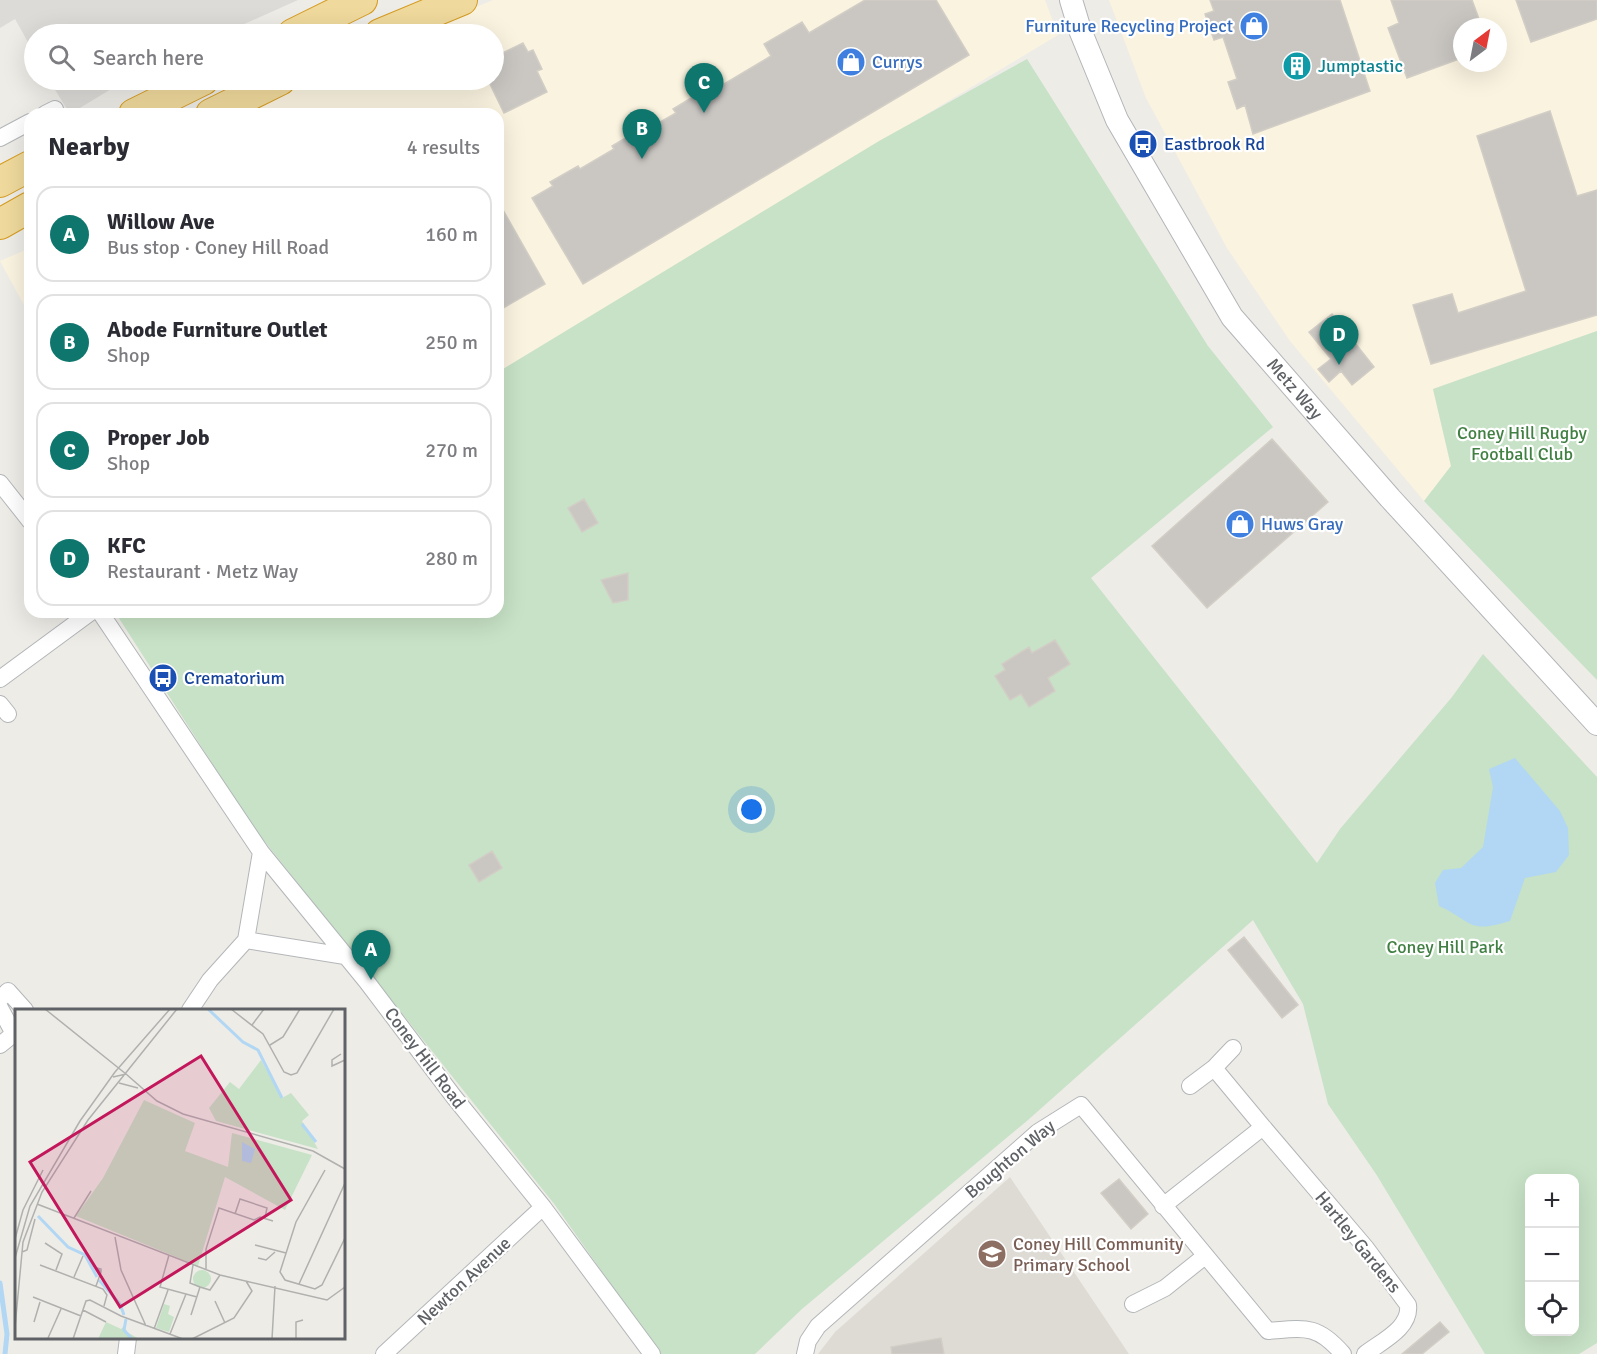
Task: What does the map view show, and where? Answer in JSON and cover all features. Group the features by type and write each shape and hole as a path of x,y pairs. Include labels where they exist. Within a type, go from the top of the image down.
{"highway":[{"path":"313,24 362,0"},
{"path":"404,24 462,0"},
{"path":"146,108 183,90"},
{"path":"223,108 260,90"},
{"path":"0,182 24,169"},
{"path":"0,224 24,210"}],"street":[{"name":"Metz Way","path":"1071,0 1080,30 1117,120 1232,317 1390,498 1597,724"},
{"path":"0,138 24,125"},
{"path":"0,483 24,513"},
{"path":"0,679 83,618"},
{"name":"Coney Hill Road","path":"104,618 261,852 543,1207 651,1354"},
{"path":"191,1009 210,980 246,940 261,852"},
{"path":"246,940 345,956"},
{"path":"0,999 8,991 22,1009"},
{"path":"0,1008 15,1033 0,1045"},
{"path":"1190,1086 1214,1068 1233,1048"},
{"name":"Hartley Gardens","path":"1214,1068 1365,1248 1408,1305 1409,1315 1405,1323 1365,1354"},
{"name":"Boughton Way","path":"805,1354 808,1341 818,1326 1038,1132 1081,1105 1268,1331 1310,1328 1324,1335 1343,1354"},
{"path":"1163,1206 1263,1127"},
{"name":"Newton Avenue","path":"384,1354 543,1207"},
{"path":"1133,1305 1165,1288 1205,1256"},
{"path":"126,1354 128,1339"}],"shaded area":[{"path":"0,0 298,0 244,24 24,24 24,35 15,19 0,28"},
{"path":"493,0 1045,0 1058,35 504,368 504,108 248,108 285,90 504,90 504,24 434,24"},
{"path":"1109,0 1597,0 1597,331 1433,389 1451,466 1424,501 1290,341 1227,248 1146,98"},
{"path":"55,90 110,90 80,108 66,108"},
{"path":"24,251 24,305 0,261"},
{"name":"Coney Hill Community Primary School","path":"1010,1177 1129,1354 818,1354 835,1332"}],"green space":[{"name":"Coney Hill Park","path":"1027,59 1208,346 1273,427 1091,578 1317,863 1340,829 1452,697 1483,654 1597,777 1597,1343 1579,1354 1485,1354 1376,1174 1328,1104 1303,1004 1253,920 1028,1120 802,1309 755,1354 660,1354 555,1205 253,827 119,618 504,618 504,368 879,141"},
{"name":"Coney Hill Rugby Football Club","path":"1597,331 1597,680 1424,501 1451,466 1433,389"}],"water":[{"path":"1515,758 1560,811 1568,828 1569,855 1556,872 1525,878 1510,921 1478,926 1439,906 1435,883 1443,870 1461,868 1483,847 1493,787 1489,769"}],"building":[{"path":"865,0 936,0 969,55 583,284 532,198 553,186 550,182 578,166 580,169 614,149 612,146 639,130 641,133 676,113 673,109 701,92 704,96 771,56 764,44 802,22 809,33"},
{"name":"Jumptastic","path":"1210,0 1340,0 1370,91 1253,134 1245,105 1237,109 1228,82 1237,79 1223,37 1214,40 1205,14 1214,11"},
{"path":"1391,0 1472,0 1479,18 1453,18 1453,61 1407,78 1388,28 1399,23"},
{"path":"1516,0 1597,0 1597,19 1531,42"},
{"path":"523,43 528,52 533,50 542,69 537,71 547,92 504,113 504,108 502,108 493,90 504,90 504,52"},
{"path":"1550,111 1577,196 1597,190 1597,315 1431,364 1413,305 1452,294 1458,313 1526,291 1477,136"},
{"path":"504,212 545,284 504,308"},
{"path":"1332,314 1374,367 1352,385 1341,371 1329,382 1318,369 1331,359 1309,332"},
{"name":"Huws Gray","path":"1272,439 1328,502 1207,608 1152,546"},
{"path":"584,499 598,523 582,532 568,508"},
{"path":"628,573 628,600 613,603 601,580"},
{"path":"1055,640 1070,664 1048,678 1055,691 1029,707 1021,694 1010,700 995,676 1005,670 1002,664 1029,647 1032,653"},
{"path":"492,851 502,868 479,882 469,865"},
{"path":"1244,937 1298,1005 1282,1018 1228,950"},
{"path":"1119,1179 1148,1214 1131,1229 1101,1193"},
{"path":"1440,1322 1449,1332 1422,1354 1402,1354"},
{"path":"941,1338 944,1354 892,1354 891,1347"}],"waterway":[{"path":"0,1283 7,1334 5,1354"}],"place":[{"name":"Furniture Recycling Project","path":"1254,26"},
{"name":"Currys","path":"851,62"},
{"name":"Jumptastic","path":"1297,66"},
{"name":"Proper Job","path":"704,113"},
{"name":"Eastbrook Rd","path":"1143,144"},
{"name":"Abode Furniture Outlet","path":"642,159"},
{"name":"KFC","path":"1339,365"},
{"name":"Huws Gray","path":"1240,524"},
{"name":"Crematorium","path":"163,678"},
{"name":"Willow Ave","path":"371,980"},
{"name":"Coney Hill Community Primary School","path":"992,1254"}]}
